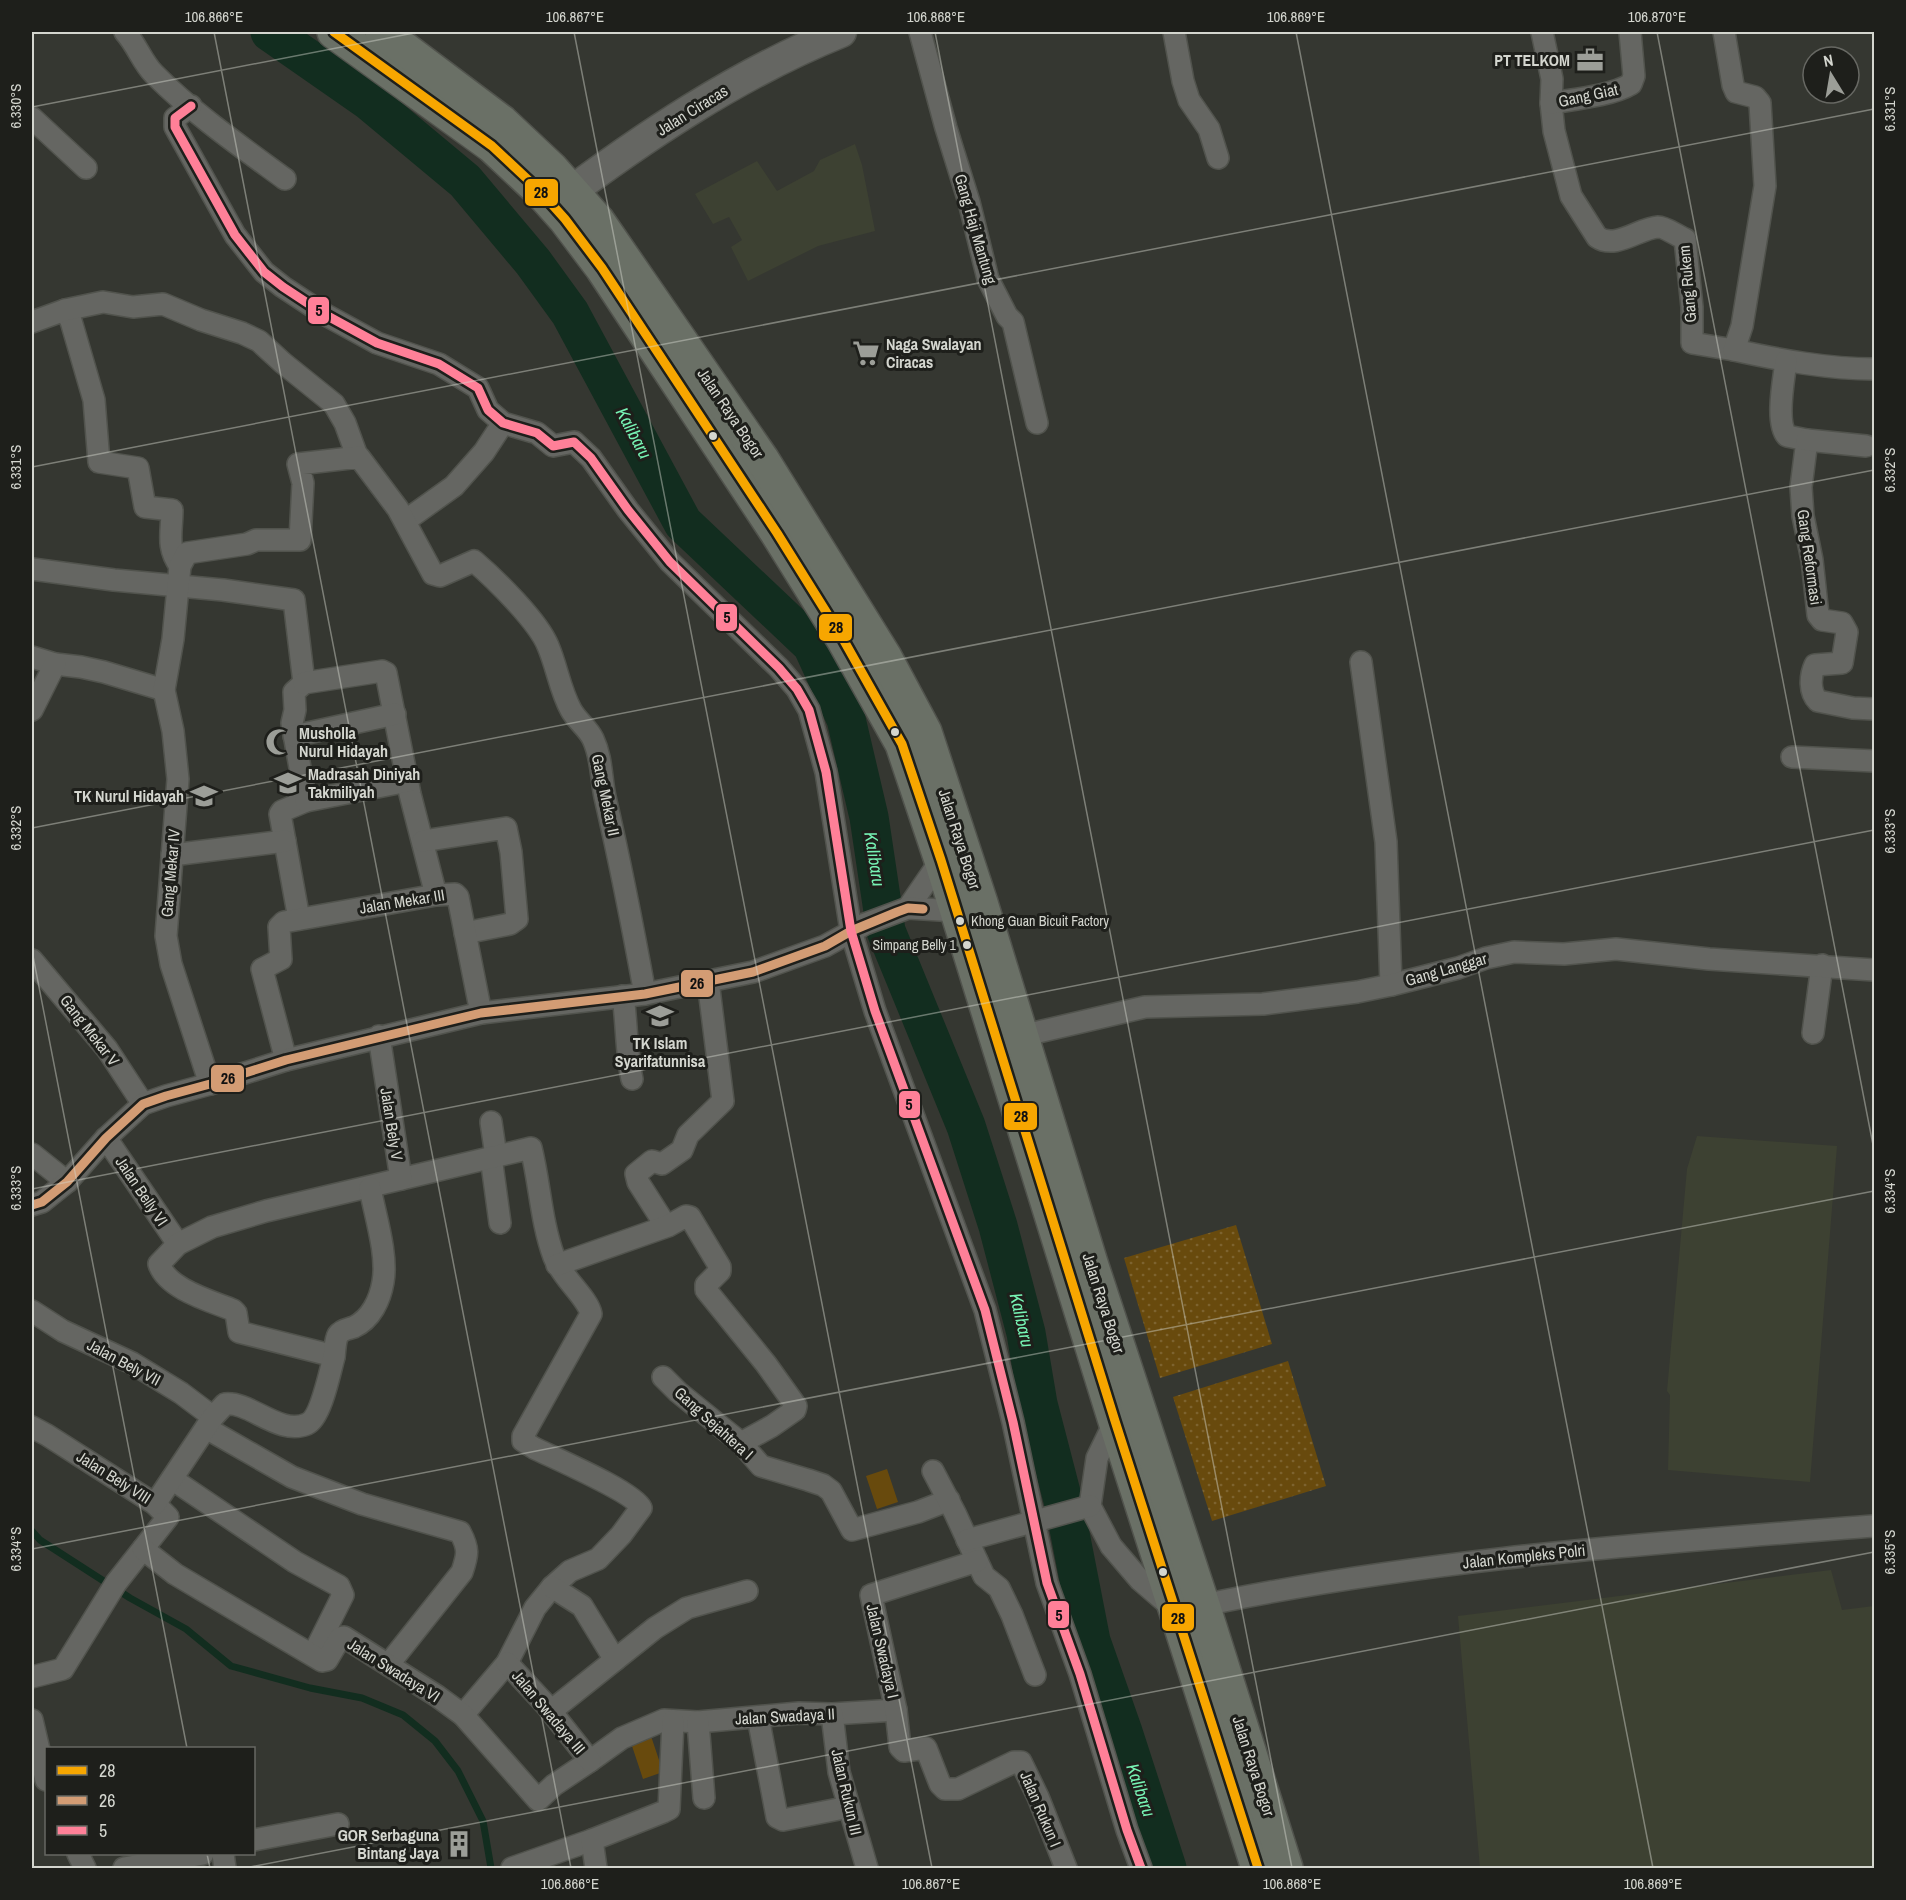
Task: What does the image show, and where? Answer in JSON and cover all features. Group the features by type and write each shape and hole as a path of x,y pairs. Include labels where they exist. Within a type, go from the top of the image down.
{"highway":[{"name":"Jalan Raya Bogor","path":"334,32 485,140 522,173 562,198 621,253 747,436 885,657 925,732 952,856 1115,1421 1189,1608 1286,1869"},
{"name":"Jalan Raya Bogor","path":"382,32 502,122 529,146 562,198"},
{"name":"Jalan Raya Bogor","path":"968,907 1021,1036 1095,1274 1189,1608 1258,1869"}],"street":[{"path":"125,32 136,45 152,72 204,119 285,179"},
{"name":"Jalan Ciracas","path":"562,198 652,135 712,97 813,43 841,32"},
{"name":"Gang Haji Mantung","path":"920,32 988,279 1006,314 1013,322 1037,423"},
{"path":"1174,32 1189,100 1209,129 1218,158"},
{"name":"Gang Giat","path":"1542,32 1552,79 1551,102 1579,98 1631,84 1634,76 1630,32"},
{"path":"1724,32 1736,92 1755,98 1760,103 1765,186 1742,326 1734,350 1786,361 1875,369"},
{"name":"Gang Rukem","path":"1551,102 1554,131 1571,196 1597,237 1606,241 1616,240 1658,227 1685,239 1692,307 1692,343 1734,350"},
{"path":"191,106 175,118 175,127 235,235 264,272 324,314 377,343 439,364 478,388 488,410 503,423 537,433 553,446 574,442 591,458 628,510 670,562 779,668 797,689 809,710 826,772 875,1011 985,1310 1047,1582 1080,1674 1126,1830 1141,1869"},
{"path":"32,118 86,168"},
{"path":"32,319 104,302 133,308 163,304 259,341 334,404 345,423 357,456 363,461 405,521 454,486 484,452 503,423"},
{"path":"65,310 71,321 94,400 99,462 138,468 145,507 172,510 170,542 180,576"},
{"path":"1786,361 1781,409 1783,431 1789,437 1866,446"},
{"name":"Gang Reformasi","path":"1807,440 1801,487 1803,516 1812,560 1818,613 1822,620 1842,623 1847,633 1842,663 1815,665 1812,693 1818,700 1853,708 1875,709"},
{"path":"180,576 187,553 247,544 256,540 300,540 303,483 298,464 357,456"},
{"name":"Gang Mekar II","path":"405,521 436,576 474,561 532,619 548,644 558,679 572,711 593,737 598,752 645,994"},
{"path":"32,569 114,580 180,576 292,599 304,683"},
{"name":"Gang Mekar IV","path":"180,576 173,639 164,690 173,730 178,779 166,936 171,964 210,1084"},
{"path":"32,657 55,664 104,672 164,690"},
{"path":"1360,662 1386,842 1391,985"},
{"path":"32,710 55,664"},
{"path":"306,801 292,723 296,690 304,683 382,670 386,675 408,780 436,895"},
{"path":"294,736 395,714"},
{"path":"1791,757 1875,761"},
{"path":"286,1060 262,969 280,958 279,930 281,924 300,919 280,813 306,801 408,780"},
{"path":"423,841 506,828 511,852 517,920 510,924 465,933"},
{"path":"172,855 285,841"},
{"path":"902,910 952,856"},
{"name":"Jalan Mekar III","path":"300,919 453,893 458,897 481,1013"},
{"path":"32,1205 42,1202 67,1182 106,1138 143,1104 166,1096 286,1060 481,1013 645,994 753,972 825,946 858,928 902,910 968,907"},
{"name":"Gang Langgar","path":"1021,1036 1145,1007 1263,1004 1391,985 1458,968 1500,953 1564,954 1616,949 1875,970"},
{"name":"Gang Mekar V","path":"32,960 107,1049 143,1104"},
{"path":"1813,1033 1822,965"},
{"path":"666,1226 636,1176 637,1172 652,1161 662,1164 682,1150 688,1135 723,1101 708,981"},
{"path":"623,996 627,1029 627,1059 632,1079"},
{"name":"Jalan Bely V","path":"178,1244 212,1227 401,1179 379,1036"},
{"path":"491,1122 500,1223"},
{"name":"Jalan Belly VI","path":"106,1138 178,1244"},
{"path":"401,1179 531,1148 545,1225 557,1265 588,1306 591,1315 525,1431 523,1441 622,1492 639,1503 641,1508 621,1535 598,1559 570,1571 552,1587 535,1608 507,1663 463,1715"},
{"path":"32,1154 67,1182"},
{"path":"214,1417 231,1403 286,1425 307,1424 317,1412 334,1356 337,1336 343,1330 358,1325 372,1312 384,1279 382,1254 370,1188"},
{"path":"557,1265 666,1226 686,1216 690,1217 720,1267 720,1271 706,1284 706,1290 796,1406 795,1410 772,1426 741,1443"},
{"path":"178,1244 159,1263 160,1269 184,1289 233,1310 236,1313 239,1332 334,1356"},
{"name":"Jalan Bely VII","path":"32,1311 63,1331 132,1363 181,1393 292,1478 362,1504 460,1532 468,1547 462,1572 388,1665"},
{"name":"Gang Sejahtera I","path":"663,1377 741,1443 761,1466 823,1485 831,1491 852,1530 861,1530 949,1500"},
{"name":"Jalan Bely VIII","path":"32,1427 155,1504 214,1417"},
{"path":"967,1540 1073,1510 1115,1421"},
{"path":"933,1471 984,1576 999,1588 1035,1675"},
{"path":"143,1549 175,1574 313,1655 343,1594 339,1586 295,1562 172,1479"},
{"path":"32,1677 63,1669 113,1588 168,1517 155,1504"},
{"path":"1073,1510 1111,1546 1140,1580 1189,1608"},
{"name":"Jalan Kompleks Polri","path":"1189,1608 1348,1578 1418,1568 1627,1545 1875,1526"},
{"name":"Jalan Swadaya I","path":"896,1710 871,1595 977,1562"},
{"path":"552,1587 582,1606 615,1660"},
{"path":"550,1711 655,1628 687,1608 747,1591"},
{"name":"Jalan Swadaya VI","path":"313,1655 322,1661 327,1660 340,1638 344,1637 463,1715 535,1798 540,1799"},
{"name":"Jalan Swadaya III","path":"507,1663 590,1761"},
{"name":"Jalan Swadaya II","path":"540,1799 554,1785 622,1738 664,1720 698,1722 799,1713 832,1714 896,1710"},
{"name":"Jalan Rukun I","path":"896,1710 901,1750 926,1747 940,1784 945,1789 958,1789 1014,1762 1021,1762 1038,1797 1066,1869"},
{"name":"Jalan Rukun III","path":"832,1714 839,1772 867,1869"},
{"path":"758,1717 777,1817 783,1820 849,1808"},
{"path":"32,1720 40,1776"},
{"path":"512,1869 669,1809 673,1721"},
{"path":"698,1722 704,1798"},
{"path":"255,1840 338,1824"},
{"path":"592,1840 596,1869"},
{"path":"78,1855 85,1869"},
{"path":"124,1869 198,1855"}],"shaded area":[{"path":"855,144 862,165 875,231 818,246 748,281 731,247 742,240 729,217 713,224 695,194 757,161 777,191 814,171 820,160"},
{"path":"1697,1136 1837,1146 1810,1482 1668,1470 1670,1395 1667,1391 1687,1169"},
{"path":"1236,1225 1272,1344 1160,1378 1124,1258"},
{"path":"1288,1361 1326,1486 1212,1521 1173,1397"},
{"path":"887,1469 898,1502 877,1509 866,1476"},
{"path":"1831,1570 1842,1610 1874,1606 1874,1868 1480,1868 1458,1616"},
{"path":"649,1730 663,1772 643,1779 629,1737"}],"waterway":[{"name":"Kalibaru","path":"270,32 369,101 465,181 533,262 570,313 683,523 812,645 846,719 869,817 886,931 966,1126 998,1226 1026,1333 1038,1404 1065,1508 1091,1641 1167,1868"},
{"path":"32,1531 40,1540 130,1598 186,1629 231,1666 310,1688 362,1698 403,1715 435,1741 458,1771 483,1821 491,1868"}],"transit line":[{"name":"28","path":"334,32 492,146 539,190 565,219 602,268 777,533 843,639 902,744 941,860 1115,1421 1258,1868"},
{"name":"5","path":"191,106 175,118 175,127 235,235 264,272 324,314 377,343 439,364 478,388 488,410 503,423 537,433 553,446 574,442 591,458 628,510 670,562 779,668 797,689 809,710 826,772 851,931 875,1011 985,1310 1013,1422 1047,1583 1080,1674 1127,1830 1141,1868"},
{"name":"26","path":"32,1205 42,1202 67,1182 106,1138 143,1104 166,1096 286,1060 481,1013 645,994 753,972 825,946 851,931 897,912 908,908 923,909"}],"place":[{"name":"PT TELKOM","path":"1590,60"},
{"name":"Naga Swalayan Ciracas","path":"866,353"},
{"name":"Musholla Nurul Hidayah","path":"279,742"},
{"name":"Madrasah Diniyah Takmiliyah","path":"288,783"},
{"name":"TK Nurul Hidayah","path":"204,796"},
{"name":"Khong Guan Bicuit Factory","path":"960,921"},
{"name":"Simpang Belly 1","path":"967,945"},
{"name":"TK Islam Syarifatunnisa","path":"660,1016"},
{"name":"GOR Serbaguna Bintang Jaya","path":"459,1844"}]}
